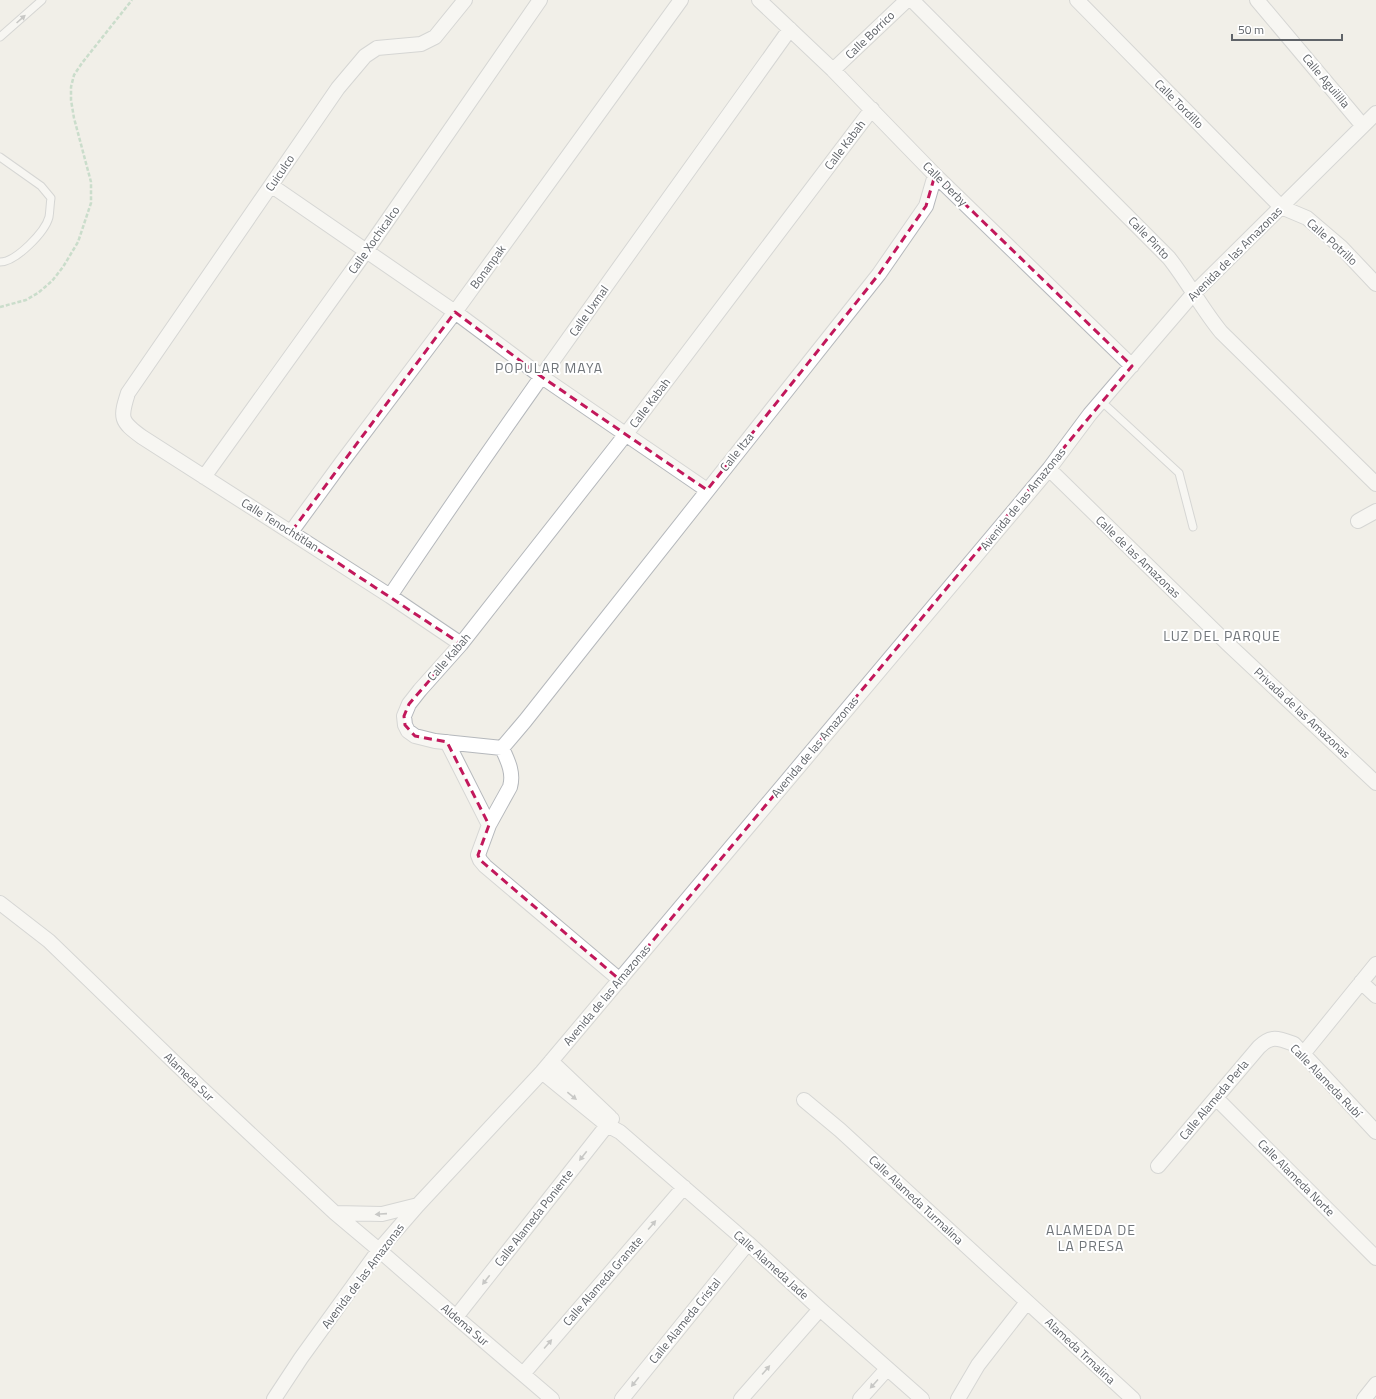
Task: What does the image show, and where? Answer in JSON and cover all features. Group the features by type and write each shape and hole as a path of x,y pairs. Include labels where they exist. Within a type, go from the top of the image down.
{"street":[{"name":"Cuiculco","path":"128,393 272,186 338,88 365,56 377,48 421,44 435,37 465,0"},
{"name":"Calle Xochicalco","path":"204,477 367,250 540,0"},
{"name":"Bonanpak","path":"292,532 342,462 455,312 681,0"},
{"name":"Calle Derby","path":"759,0 834,70 935,175 1132,366"},
{"name":"Calle Borrico","path":"834,70 907,0"},
{"name":"Calle Pinto","path":"912,0 1169,258 1184,278 1206,314 1221,332 1376,484"},
{"name":"Calle Tordillo","path":"1077,0 1281,207"},
{"name":"Calle Aguililla","path":"1257,0 1363,126"},
{"name":"Calle Uxmal","path":"390,596 434,530 790,29"},
{"name":"Calle Kabah","path":"447,742 415,736 408,731 404,716 409,704 461,644 626,434 872,109"},
{"name":"Avenida de las Amazonas","path":"274,1399 301,1358 379,1250 418,1205 542,1072 1049,469 1101,401 1194,294 1376,112"},
{"name":"Calle Itza","path":"502,748 879,274 926,206 935,175"},
{"path":"272,186 367,250 455,312 542,377 707,490"},
{"name":"Calle Potrillo","path":"1281,207 1307,218 1323,230 1376,284"},
{"name":"Calle Tenochtitlan","path":"128,393 122,411 124,420 129,427 204,477 390,596 461,644"},
{"name":"Calle de las Amazonas","path":"1049,469 1228,644"},
{"path":"1358,521 1376,511"},
{"name":"Privada de las Amazonas","path":"1228,644 1376,783"},
{"path":"447,742 502,748 512,774 510,787 489,825 478,854 484,866 620,980"},
{"path":"447,742 489,825"},
{"name":"Alameda Sur","path":"0,903 49,941 199,1086 335,1213 379,1250"},
{"path":"1303,1054 1376,964"},
{"path":"1361,982 1376,996"},
{"name":"Calle Alameda Rubí","path":"1272,1038 1282,1039 1294,1044 1376,1132"},
{"name":"Calle Alameda Perla","path":"1158,1166 1265,1041 1272,1038"},
{"name":"Calle Alameda Jade","path":"551,1061 620,1132 748,1243 922,1399"},
{"name":"Calle Alameda Jade","path":"542,1072 610,1122"},
{"name":"Calle Alameda Norte","path":"1216,1098 1376,1258"},
{"name":"Calle Alameda Turmalina","path":"804,1100 840,1130 1027,1302"},
{"name":"Calle Alameda Poniente","path":"456,1318 610,1122"},
{"name":"Calle Alameda Granate","path":"523,1374 684,1187"},
{"path":"335,1213 382,1214 418,1205"},
{"name":"Calle Alameda Cristal","path":"622,1399 748,1243"},
{"name":"Aldema Sur","path":"379,1250 456,1318 552,1399"},
{"path":"958,1399 978,1365 1027,1302"},
{"name":"Alameda Trmalina","path":"1027,1302 1125,1396"},
{"path":"740,1399 820,1308"},
{"path":"860,1399 887,1369"},
{"path":"1364,1399 1376,1384"}],"lane":[{"path":"0,37 42,0"},
{"path":"0,157 41,186 51,198 49,217 42,231 19,254 4,262 0,262"},
{"path":"1101,401 1179,473 1193,527"}],"path":[{"path":"0,307 26,300 38,293 56,277 78,242 91,203 92,182 74,118 71,100 71,87 74,75 82,63 132,0"}],"highlighted area":[{"path":"935,175 1132,366 620,980 480,860 478,855 489,825 447,742 415,736 405,725 404,716 409,704 461,644 291,532 455,312 542,377 707,490 879,274 926,206"}],"district":[{"name":"POPULAR MAYA","path":"549,368"},
{"name":"LUZ DEL PARQUE","path":"1222,636"},
{"name":"ALAMEDA DE LA PRESA","path":"1091,1238"}]}
